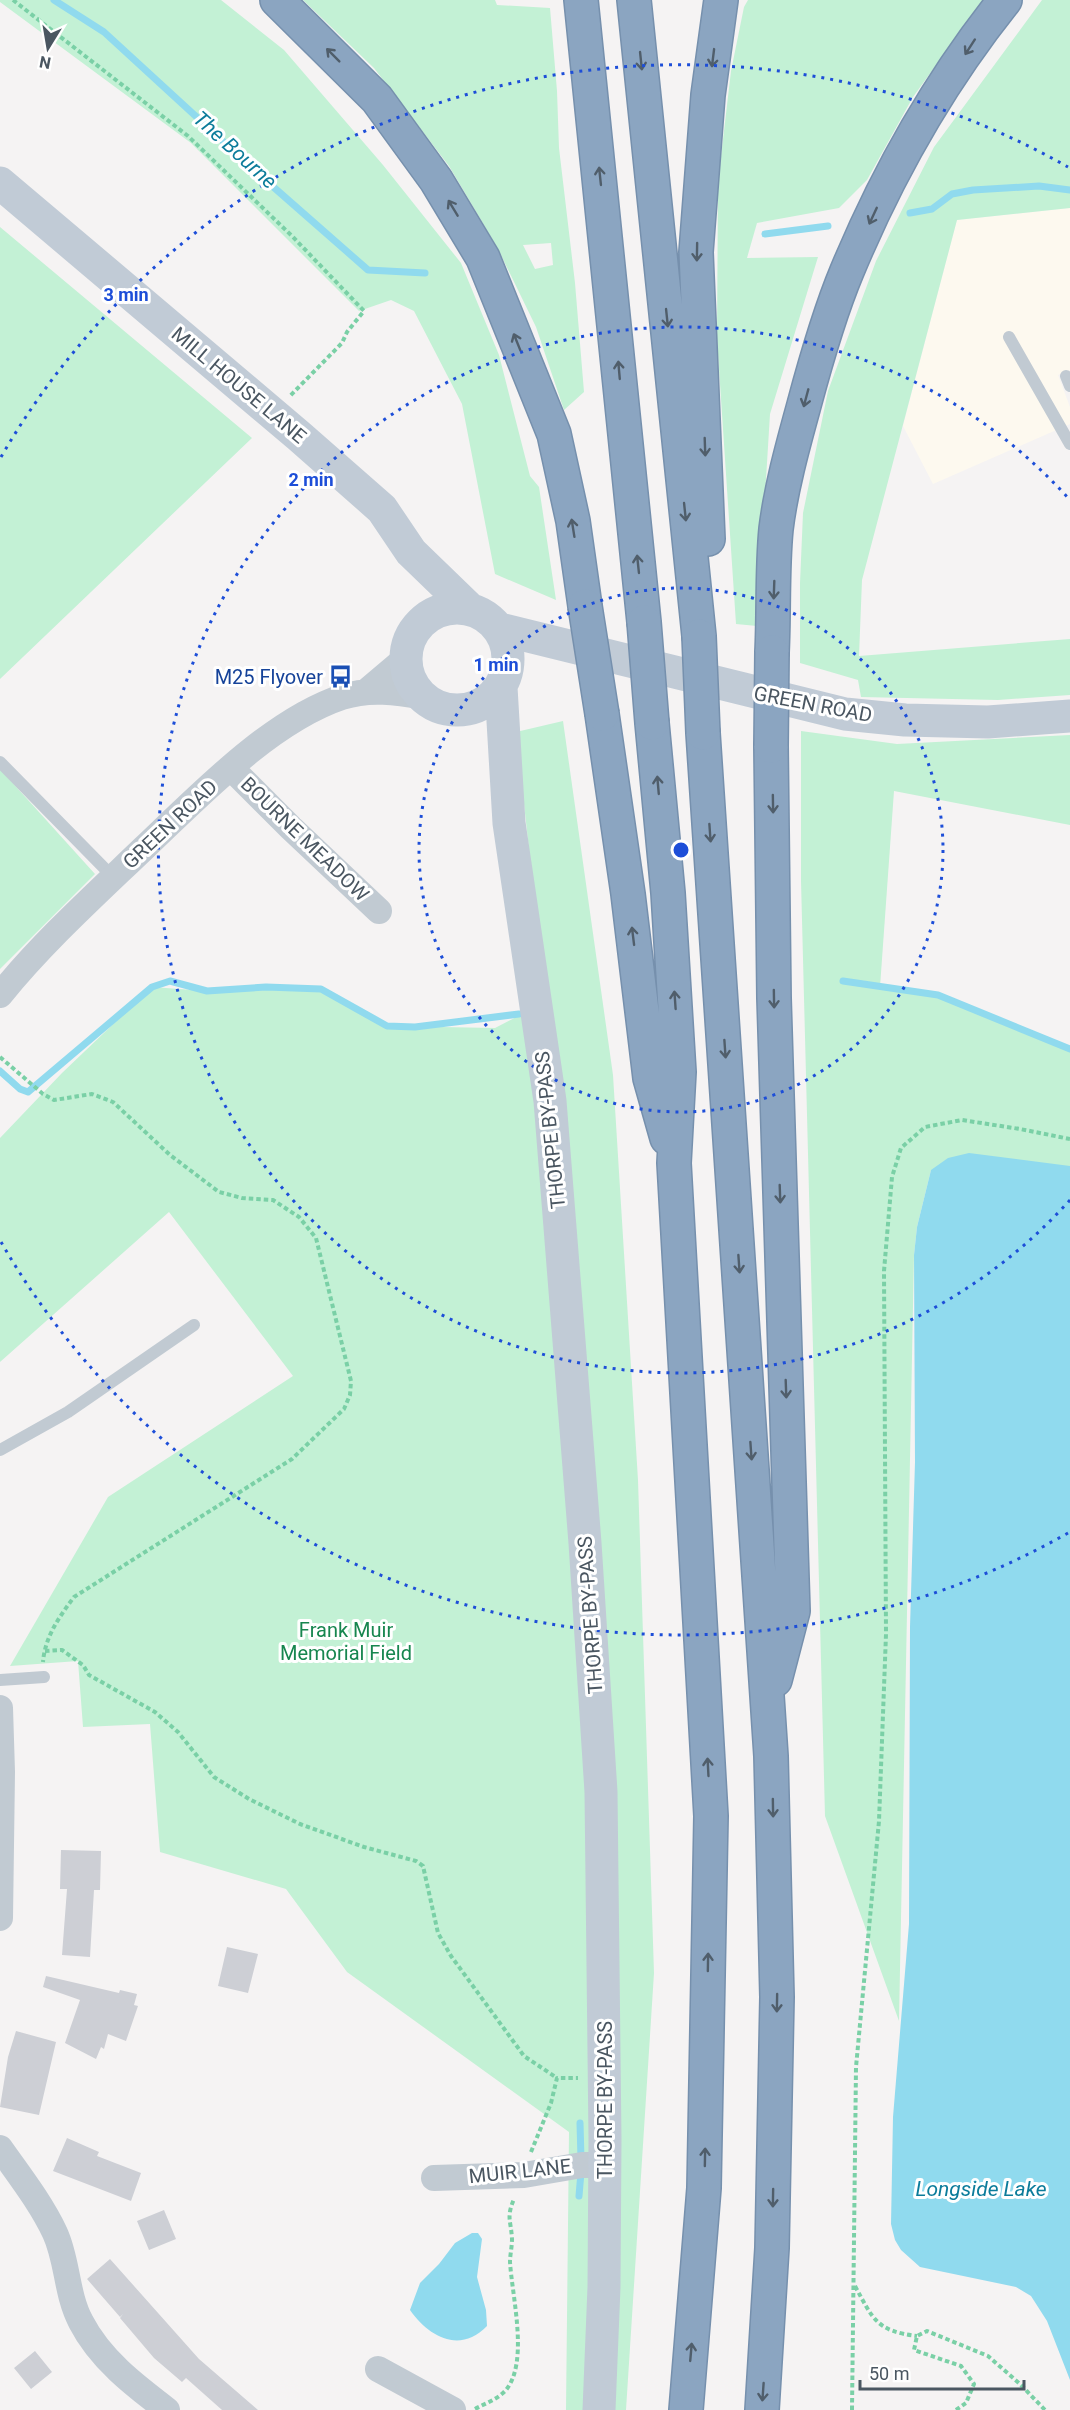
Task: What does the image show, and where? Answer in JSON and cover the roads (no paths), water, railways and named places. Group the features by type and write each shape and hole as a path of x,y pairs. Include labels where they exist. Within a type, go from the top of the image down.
{"highway":[{"path":"277,0 377,99 436,180 483,258 554,434 573,521 602,714 628,894 650,1078 674,1163"},
{"path":"699,636 709,556 696,252 708,95 721,0"},
{"path":"768,1707 793,1611 774,998 771,746 776,529 794,439 818,353 847,271 886,187 926,114 985,25 1005,0"},
{"path":"634,1 699,636 771,1756 777,1997 772,2248 762,2410"},
{"path":"581,4 644,622 668,893 679,1072 674,1163 711,1816 704,2188 686,2410"}],"main road":[{"name":"MILL HOUSE LANE","path":"0,183 382,509 411,552 471,610"},
{"name":"MILL HOUSE LANE","path":"411,552 419,605 419,625"},
{"path":"505,677 508,648 500,629 485,615 466,608 446,608 427,616 413,631 406,650 406,670 415,689 429,703 448,710 469,710 487,701 505,677 561,646"},
{"name":"GREEN ROAD","path":"500,629 561,646 845,714 905,720 988,722 1070,716"},
{"name":"THORPE BY-PASS","path":"505,677 509,823 550,1101 602,1792 605,2165 604,2287 599,2410"},
{"name":"THORPE BY-PASS","path":"458,710 476,729 494,769 509,823"}],"street":[{"name":"GREEN ROAD","path":"367,691 406,658"},
{"name":"GREEN ROAD","path":"0,995 82,906 231,768 265,740 307,713 342,697 367,691 424,697"},
{"name":"BOURNE MEADOW","path":"231,768 379,911"},
{"path":"0,1708 2,1772 0,1918"},
{"path":"0,2148 28,2187 55,2234 72,2300 81,2322 111,2363 158,2407"},
{"name":"MUIR LANE","path":"434,2178 524,2175 582,2165 605,2165"},
{"path":"378,2369 453,2410"}],"lane":[{"path":"1009,337 1070,444"},
{"path":"0,762 113,877"},
{"path":"0,1450 68,1412 194,1325"},
{"path":"0,1680 44,1677"}],"water":[{"name":"Longside Lake","path":"969,1153 1070,1166 1070,2380 1047,2321 1031,2296 1016,2287 920,2267 901,2250 895,2240 891,2224 893,2117 909,1924 910,1627 915,1462 914,1255 917,1227 931,1170 948,1158"},
{"path":"472,2233 478,2233 482,2239 477,2277 486,2310 487,2326 466,2339 446,2339 426,2328 410,2310 420,2283 455,2243"}],"waterway":[{"name":"The Bourne","path":"54,0 104,32 262,177 368,270 425,273"},
{"name":"The Bourne","path":"910,213 932,209 952,194 973,190 1039,186 1070,190"},
{"name":"The Bourne","path":"765,234 828,226"},
{"path":"0,1071 20,1089 28,1092 152,987 170,981 207,991 266,987 321,989 387,1026 415,1027 519,1014"},
{"path":"843,981 938,995 1070,1049"},
{"path":"580,2123 581,2159"},
{"path":"579,2196 581,2172"}],"place":[{"name":"M25 Flyover","path":"341,677"}],"park label":[{"name":"Frank Muir Memorial Field","path":"346,1642"}]}
